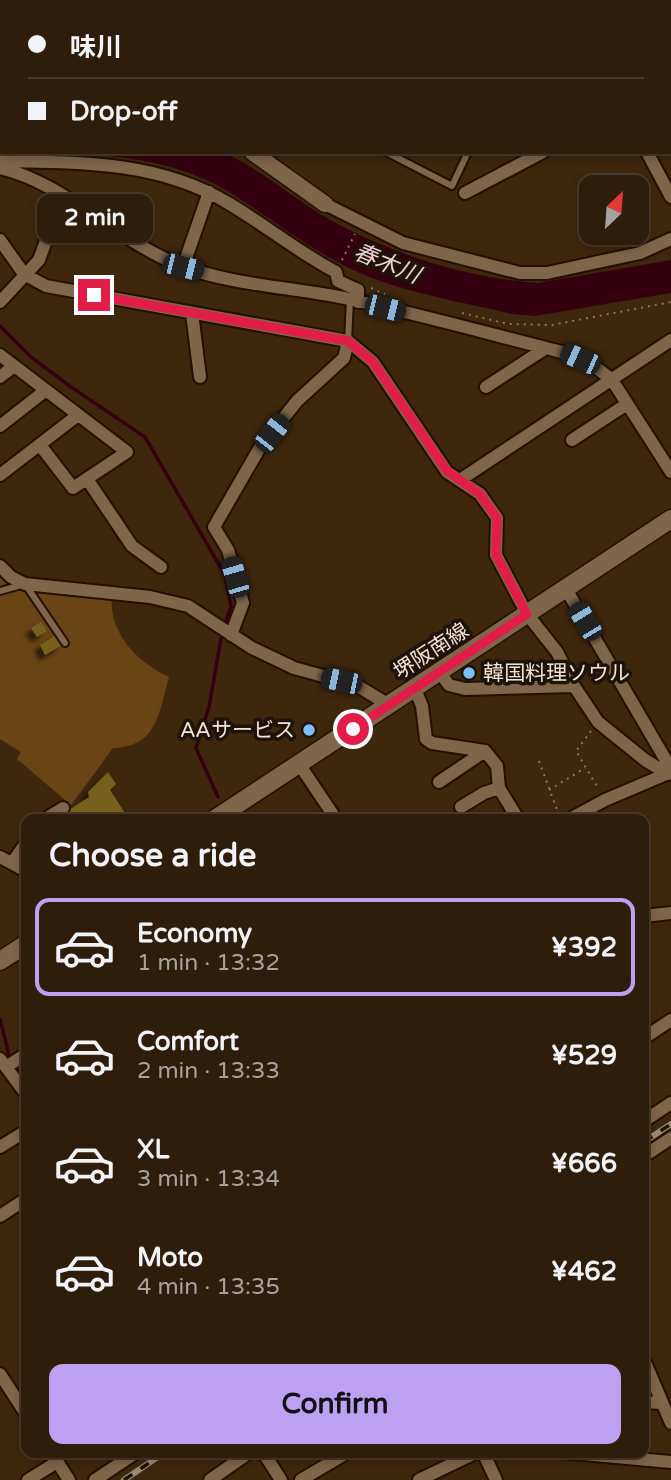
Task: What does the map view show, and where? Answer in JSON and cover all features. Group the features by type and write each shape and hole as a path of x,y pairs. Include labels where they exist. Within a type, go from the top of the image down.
{"main road":[{"name":"堺阪南線","path":"223,814 671,519"},
{"path":"0,961 21,947"}],"street":[{"path":"255,154 325,204 403,243 520,273 547,273 640,253 671,239"},
{"path":"465,193 539,154"},
{"path":"649,154 671,197"},
{"path":"0,161 110,163 209,192 288,245 337,272 338,281 358,290 354,301"},
{"path":"0,169 15,172 62,197 131,242 183,267 354,301 546,348 593,365 612,380 671,472"},
{"path":"183,267 209,192"},
{"path":"0,302 38,260 62,197"},
{"path":"0,240 24,274 46,286 348,341 373,362 447,471 480,494 497,518 496,555 527,614 561,658 573,686 598,722 645,760 670,772"},
{"path":"192,313 200,377"},
{"path":"460,481 671,340"},
{"path":"230,635 243,603 228,551 214,527 259,449 298,401 344,358 348,341"},
{"path":"485,387 546,348"},
{"path":"0,355 127,452 73,488 40,445"},
{"path":"0,377 14,366"},
{"path":"0,426 46,390"},
{"path":"572,440 627,404"},
{"path":"0,475 78,415"},
{"path":"87,479 132,546 161,567"},
{"path":"0,566 11,577 25,584 150,597 188,606 230,635 294,668 356,685 389,705"},
{"path":"566,589 670,772"},
{"path":"440,673 449,685 465,689 573,686"},
{"path":"415,689 422,706 426,739 432,743 485,751 497,766 499,788 515,814"},
{"path":"439,782 485,751"},
{"path":"299,764 333,814"},
{"path":"579,814 670,772"},
{"path":"468,807 484,793 499,788"},
{"path":"53,814 63,808"},
{"path":"6,860 21,847"},
{"path":"649,915 671,913"},
{"path":"649,1035 671,1020"},
{"path":"21,1056 3,1063 21,1087"},
{"path":"649,1118 671,1103"},
{"path":"0,1147 21,1134"},
{"path":"649,1153 671,1138"},
{"path":"0,1216 21,1202"},
{"path":"649,1373 671,1423"},
{"path":"0,1374 21,1406"},
{"path":"649,1402 661,1403"},
{"path":"28,1480 53,1458"},
{"path":"55,1458 69,1480"},
{"path":"95,1480 129,1458"},
{"path":"210,1480 241,1458"},
{"path":"267,1458 281,1480"},
{"path":"301,1480 338,1458"},
{"path":"419,1480 465,1458"},
{"path":"486,1458 496,1480"},
{"path":"627,1458 671,1462"}],"lane":[{"path":"390,154 452,186 467,154"},
{"path":"348,341 354,301"},
{"path":"0,591 25,584 65,643"}],"path":[{"path":"337,272 359,227"},
{"path":"365,286 387,295"},
{"path":"454,311 508,324 540,326 671,302"},
{"path":"598,722 576,751 605,800"},
{"path":"538,761 558,814"},
{"path":"549,790 586,768"}],"shaded area":[{"path":"0,572 24,590 112,595 115,622 127,645 146,663 169,677 159,715 148,734 128,746 113,748 71,805 17,759 21,752 0,739"}],"water":[{"name":"春木川","path":"84,154 226,154 317,212 368,239 423,260 481,275 538,283 671,260 671,293 535,316 512,314 442,298 406,289 353,270 206,180 153,163"}],"building":[{"path":"41,622 47,631 37,637 31,628"},
{"path":"56,635 62,645 45,655 40,645"},
{"path":"108,772 116,784 110,790 126,814 63,814 89,797 88,792"}],"waterway":[{"path":"0,326 31,357 145,437 225,575 231,607 224,626"},
{"path":"218,797 196,748 209,707 221,638"},
{"path":"0,1019 10,1059"},
{"path":"15,1065 21,1075"}],"railway":[{"path":"649,1139 671,1124"},
{"path":"124,1480 156,1458"}],"place":[{"name":"韓国料理ソウル","path":"469,673"},
{"name":"AAサービス","path":"309,730"}],"route":[{"path":"94,295 348,341 373,362 447,471 480,494 497,518 496,555 527,614 353,729"}]}
